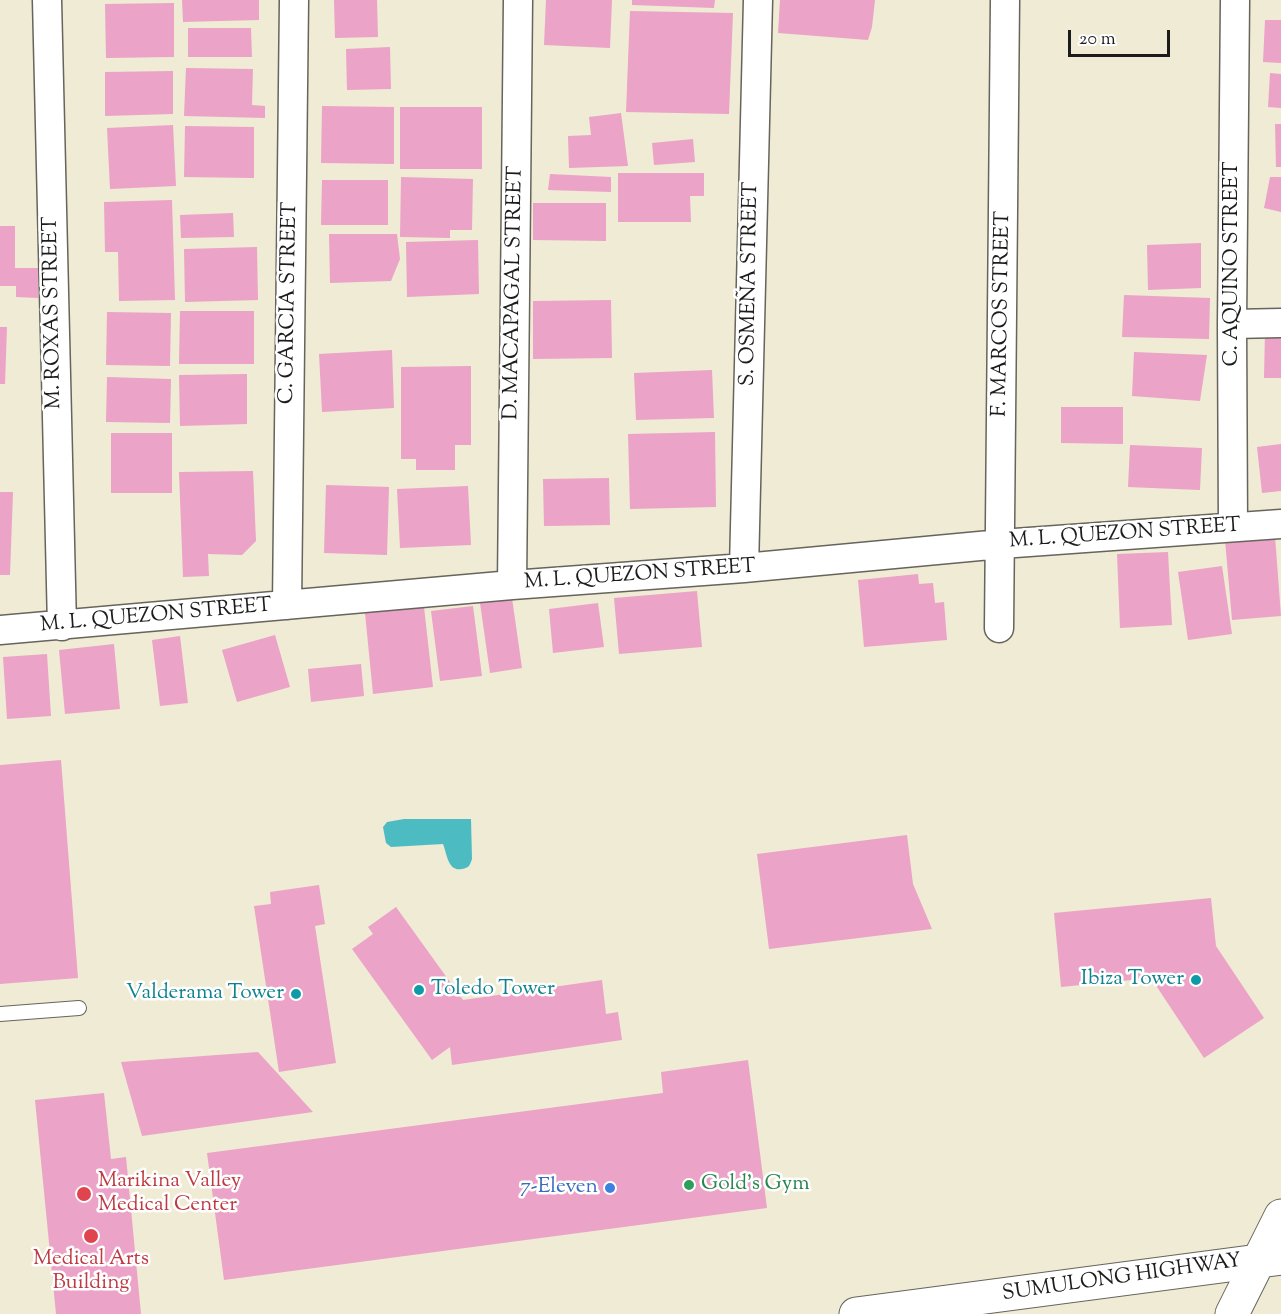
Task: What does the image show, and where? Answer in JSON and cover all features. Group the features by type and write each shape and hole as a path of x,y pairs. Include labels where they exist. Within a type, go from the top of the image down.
{"main road":[{"path":"1232,1314 1270,1259 1281,1216"},
{"name":"SUMULONG HIGHWAY","path":"856,1314 1270,1259"}],"street":[{"name":"M. ROXAS STREET","path":"47,0 62,626"},
{"name":"C. GARCIA STREET","path":"287,605 294,0"},
{"name":"D. MACAPAGAL STREET","path":"512,585 518,0"},
{"name":"S. OSMEÑA STREET","path":"744,568 758,0"},
{"name":"F. MARCOS STREET","path":"999,628 1005,0"},
{"name":"C. AQUINO STREET","path":"1233,527 1235,0"},
{"path":"1232,324 1281,323"},
{"name":"M. L. QUEZON STREET","path":"0,630 512,585 744,568 1000,544 1281,524"}],"lane":[{"path":"0,1014 79,1008"}],"water":[{"path":"404,819 471,819 472,859 469,866 462,869 454,868 443,844 391,847 386,843 383,827 387,822"}],"building":[{"path":"182,0 259,0 259,20 183,22"},
{"path":"334,0 377,0 378,37 335,38"},
{"path":"546,0 612,0 610,48 544,45"},
{"path":"632,0 715,0 714,8 632,5"},
{"path":"780,0 875,0 868,40 778,33"},
{"path":"174,3 174,57 106,58 105,4"},
{"path":"630,11 733,13 729,114 626,112"},
{"path":"1265,20 1281,20 1281,63 1263,62"},
{"path":"188,28 251,28 252,57 188,57"},
{"path":"390,47 391,89 347,90 346,49"},
{"path":"186,68 253,69 252,105 265,106 265,118 184,116"},
{"path":"173,71 173,114 105,116 105,72"},
{"path":"1270,73 1281,74 1281,108 1268,107"},
{"path":"322,106 394,107 394,164 321,163"},
{"path":"400,107 482,107 482,169 400,169"},
{"path":"621,113 628,166 569,168 568,136 591,135 589,117"},
{"path":"1275,124 1281,124 1281,167 1276,167"},
{"path":"173,125 176,186 110,189 107,128"},
{"path":"185,126 254,127 254,178 184,177"},
{"path":"693,139 695,162 654,165 652,143"},
{"path":"618,173 704,173 704,196 690,196 691,222 618,222"},
{"path":"550,174 611,177 611,192 548,190"},
{"path":"401,177 473,179 472,230 450,230 450,238 400,237"},
{"path":"1270,177 1281,177 1281,212 1264,208"},
{"path":"322,180 388,180 388,225 321,225"},
{"path":"172,200 175,300 119,301 118,252 105,252 104,202"},
{"path":"533,203 606,203 606,241 533,240"},
{"path":"233,213 234,237 181,238 180,215"},
{"path":"0,226 15,226 15,268 38,268 38,298 16,297 16,286 0,286"},
{"path":"329,234 397,234 400,259 391,281 330,283"},
{"path":"478,240 479,294 407,297 406,242"},
{"path":"1201,243 1201,288 1148,290 1147,245"},
{"path":"257,247 258,300 185,302 184,249"},
{"path":"1124,295 1210,298 1209,339 1122,337"},
{"path":"611,300 612,358 533,359 533,301"},
{"path":"180,311 254,311 254,364 179,364"},
{"path":"107,312 171,313 170,366 106,365"},
{"path":"0,327 7,327 5,384 0,384"},
{"path":"1265,330 1281,331 1281,378 1264,378"},
{"path":"392,350 394,408 322,412 319,354"},
{"path":"1134,352 1207,355 1200,401 1132,396"},
{"path":"471,366 471,445 455,445 455,470 416,470 416,459 401,459 401,367"},
{"path":"712,370 714,418 636,420 634,373"},
{"path":"247,374 247,424 180,426 179,375"},
{"path":"107,377 171,379 170,423 106,422"},
{"path":"1061,407 1123,407 1123,444 1061,443"},
{"path":"715,432 716,507 630,509 628,434"},
{"path":"111,433 172,433 172,493 111,493"},
{"path":"1281,444 1281,491 1262,493 1257,447"},
{"path":"1130,445 1202,448 1200,490 1128,487"},
{"path":"253,471 256,541 242,555 208,554 209,576 183,577 179,472"},
{"path":"609,478 610,525 544,526 543,479"},
{"path":"326,485 389,487 387,555 324,553"},
{"path":"468,486 471,545 400,548 397,489"},
{"path":"0,492 13,492 10,575 0,575"},
{"path":"1275,536 1281,616 1232,620 1225,540"},
{"path":"1168,552 1172,625 1120,628 1117,554"},
{"path":"1222,566 1232,634 1188,640 1178,572"},
{"path":"918,574 919,584 933,583 935,603 944,602 947,640 864,647 858,580"},
{"path":"697,591 702,647 619,654 614,598"},
{"path":"512,598 522,668 490,673 480,603"},
{"path":"598,603 604,647 553,653 549,609"},
{"path":"473,606 482,676 440,681 431,611"},
{"path":"424,607 433,687 373,694 365,613"},
{"path":"275,635 290,687 237,702 222,650"},
{"path":"180,636 188,703 160,706 152,640"},
{"path":"114,644 120,709 65,714 59,650"},
{"path":"47,654 51,716 7,719 3,657"},
{"path":"361,664 364,696 311,702 308,669"},
{"path":"61,760 78,978 0,984 0,765"},
{"path":"907,835 913,884 932,929 769,949 757,854"},
{"name":"Valderama Tower","path":"319,885 325,924 315,926 336,1063 279,1072 254,906 271,904 270,892"},
{"name":"Ibiza Tower","path":"1211,898 1216,946 1264,1018 1204,1058 1151,978 1061,987 1054,913"},
{"name":"Toledo Tower","path":"396,907 463,1000 602,980 606,1014 618,1012 622,1040 452,1065 450,1047 432,1060 352,949 373,934 368,927"},
{"path":"258,1052 313,1112 142,1136 121,1062"},
{"path":"748,1060 767,1208 224,1280 207,1153 663,1093 661,1072"},
{"name":"Marikina Valley Medical Center","path":"104,1093 111,1159 126,1157 141,1314 56,1314 35,1100"}],"place":[{"name":"Ibiza Tower","path":"1196,980"},
{"name":"Toledo Tower","path":"419,990"},
{"name":"Valderama Tower","path":"296,994"},
{"name":"Gold's Gym","path":"689,1185"},
{"name":"7-Eleven","path":"610,1188"},
{"name":"Marikina Valley Medical Center","path":"84,1194"},
{"name":"Medical Arts Building","path":"91,1236"}]}
